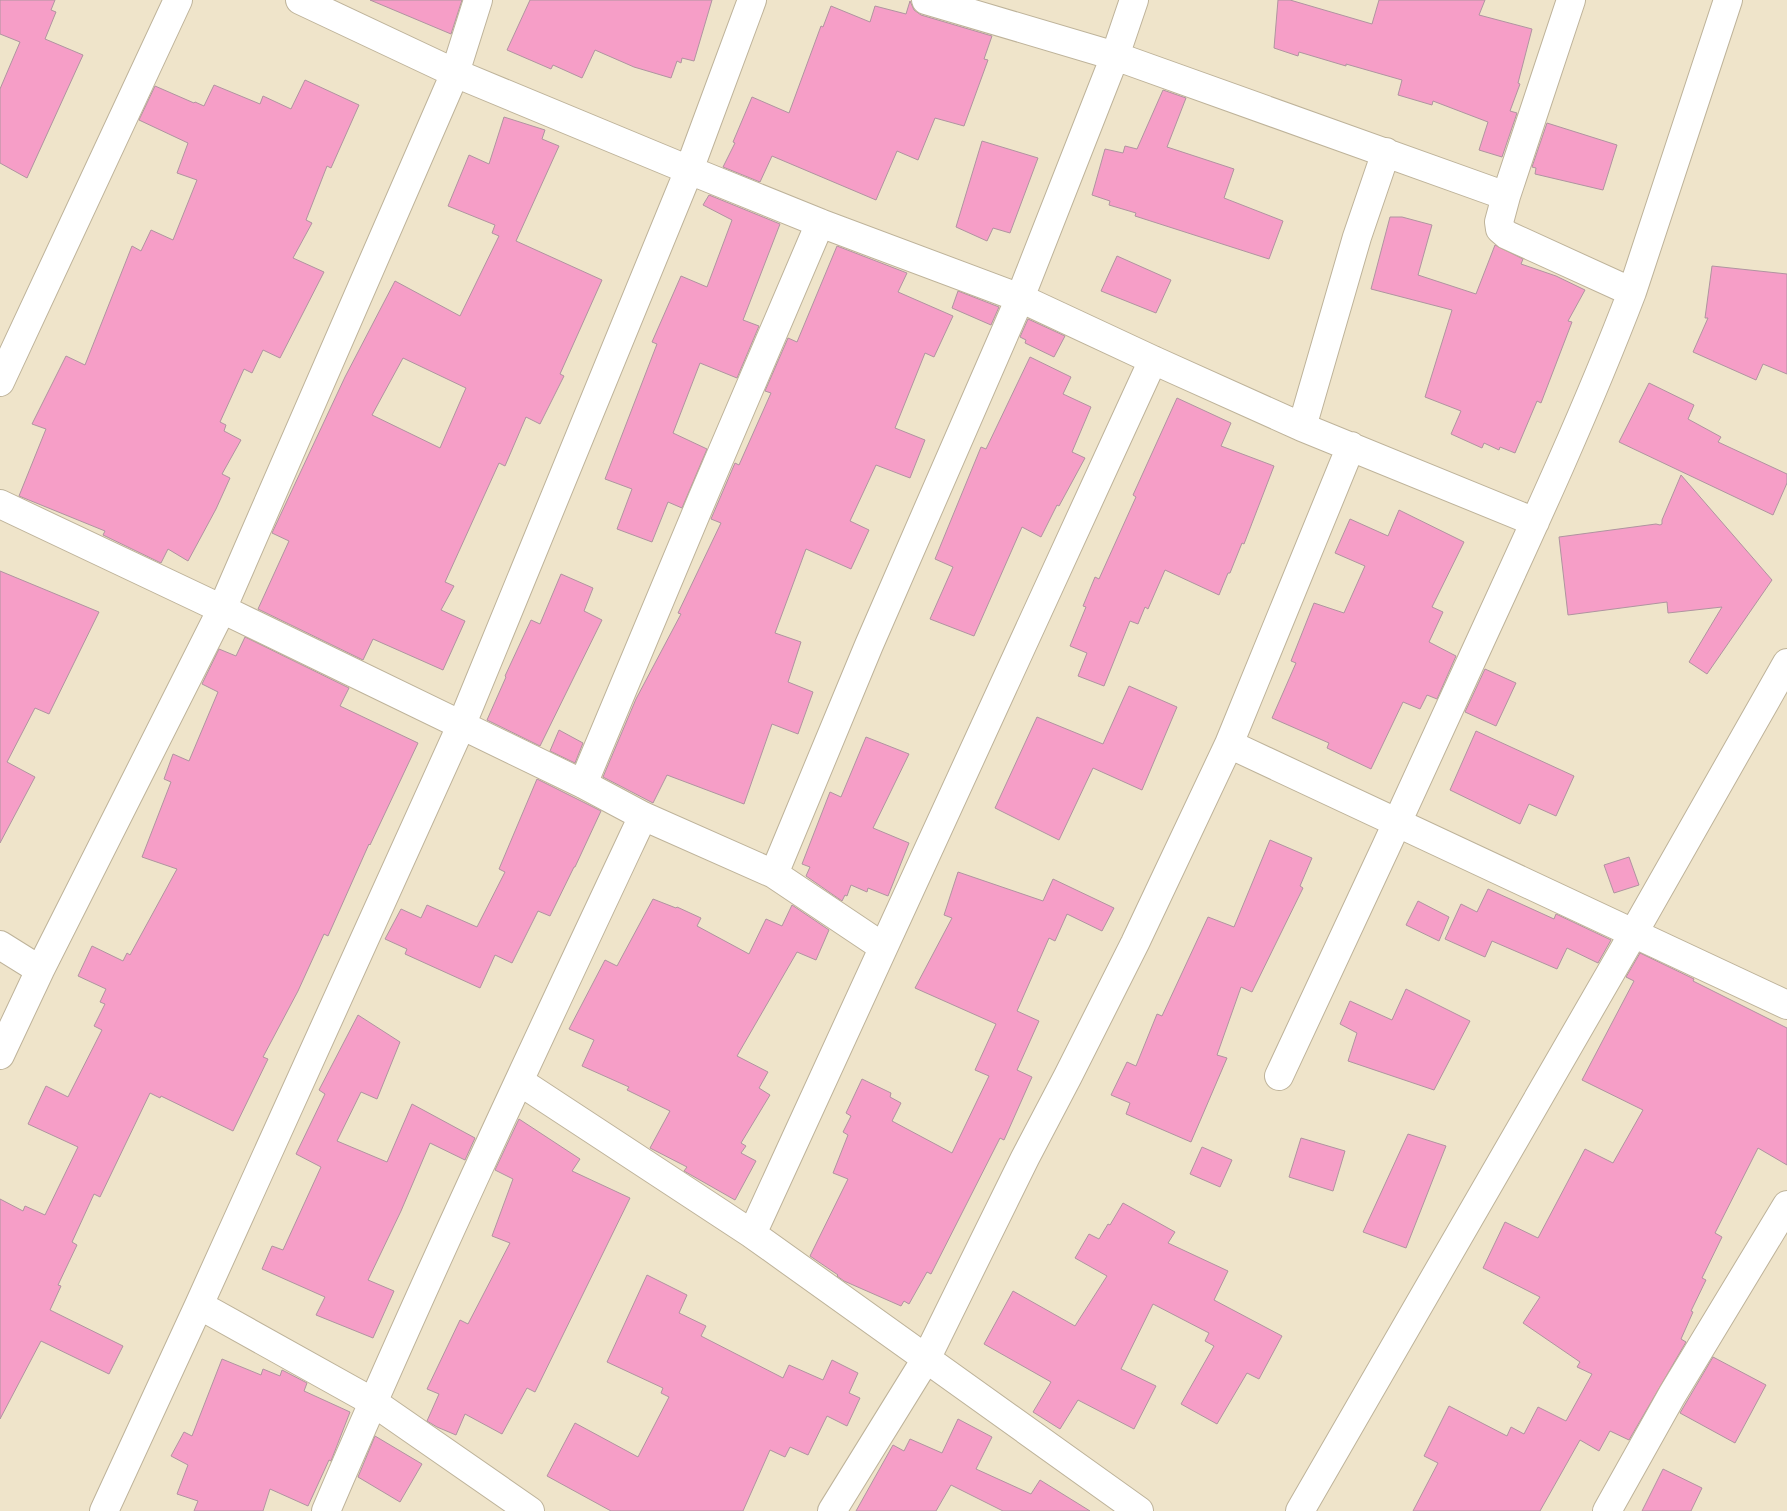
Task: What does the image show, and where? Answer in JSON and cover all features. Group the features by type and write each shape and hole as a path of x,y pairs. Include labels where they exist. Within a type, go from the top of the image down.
{"street":[{"path":"0,382 178,0"},
{"path":"300,0 455,73 820,223 1020,298 1302,427 1535,522"},
{"path":"0,1055 40,970 222,609 455,73 478,0"},
{"path":"104,1511 461,726 689,170 752,0"},
{"path":"926,0 1115,56 1506,196"},
{"path":"774,874 869,645 1020,298 1115,56 1134,0"},
{"path":"1571,0 1506,196 1499,222 1500,229 1507,235 1632,292"},
{"path":"1279,1076 1398,824 1535,522 1618,328 1632,292 1728,0"},
{"path":"1302,427 1357,237 1386,152"},
{"path":"583,784 820,223"},
{"path":"752,1234 1153,360"},
{"path":"832,1511 926,1359 1025,1158 1135,943 1229,744 1351,446"},
{"path":"0,504 583,784 643,816 774,874 883,947"},
{"path":"1300,1511 1787,663"},
{"path":"1229,744 1787,1005"},
{"path":"326,1511 518,1080 643,816"},
{"path":"0,945 40,970"},
{"path":"518,1080 752,1234 1139,1511"},
{"path":"1607,1511 1672,1395 1787,1205"},
{"path":"199,1305 373,1402 530,1511"}],"building":[{"path":"0,0 55,0 51,10 56,12 45,39 83,55 27,178 0,163 0,89 20,42 0,34"},
{"path":"370,0 462,0 451,34"},
{"path":"530,0 712,0 694,61 682,58 681,63 677,61 671,78 634,67 595,50 582,78 553,65 551,69 507,50"},
{"path":"1278,0 1290,0 1372,24 1379,0 1485,0 1479,15 1532,29 1518,83 1520,84 1510,111 1517,113 1502,157 1479,150 1488,122 1433,101 1432,105 1398,95 1402,80 1299,52 1298,56 1274,48"},
{"path":"910,1 914,10 921,15 992,36 984,59 988,60 964,126 935,118 918,160 897,151 876,200 772,156 760,182 723,167 735,143 733,142 752,97 789,113 821,26 823,27 831,6 870,22 875,6 906,14"},
{"path":"305,80 359,105 331,168 327,166 306,220 312,223 293,258 324,272 280,358 263,350 252,373 244,369 220,422 226,425 224,431 241,440 222,474 230,478 216,509 188,561 168,549 161,563 103,535 105,531 19,496 46,429 32,424 66,356 85,365 132,246 141,251 151,230 173,240 197,180 177,173 188,143 139,120 155,86 204,106 214,85 260,104 263,96 291,109"},
{"path":"1163,90 1186,98 1167,147 1234,169 1224,198 1283,221 1269,259 1135,216 1136,213 1109,205 1110,201 1092,195 1105,149 1123,153 1125,146 1137,149"},
{"path":"504,117 545,130 542,139 559,146 516,241 602,280 560,374 564,376 540,424 526,417 505,466 499,463 445,582 454,586 441,610 465,621 443,670 373,639 363,660 258,609 289,541 272,533 345,377 395,281 460,316 499,236 492,233 495,225 448,206 469,155 489,164","holes":["403,358 466,388 440,448 372,415"]},
{"path":"1547,123 1617,145 1603,190 1535,174 1536,168 1532,167"},
{"path":"982,141 1038,158 1010,233 993,228 987,241 956,227"},
{"path":"709,195 780,224 743,320 759,326 737,378 700,363 673,433 707,449 682,508 668,502 652,542 617,529 632,489 605,479 657,344 652,342 681,276 707,287 732,220 703,205"},
{"path":"1390,217 1402,217 1432,225 1418,275 1476,294 1495,245 1523,259 1521,264 1556,276 1585,290 1568,321 1572,322 1541,403 1537,401 1515,453 1500,447 1499,450 1484,443 1482,448 1451,434 1461,411 1425,397 1452,310 1371,289"},
{"path":"837,246 907,273 898,292 953,316 934,357 925,353 895,428 925,440 910,478 876,465 850,521 869,530 851,569 806,549 775,633 801,642 788,682 813,692 798,734 772,724 744,804 667,775 653,803 603,777 636,699 681,614 678,613 721,523 711,519 735,463 739,465 771,393 765,391 788,338 797,342"},
{"path":"1117,256 1171,280 1156,313 1101,291"},
{"path":"1712,266 1787,274 1787,374 1763,364 1756,380 1693,352 1708,318 1705,318"},
{"path":"958,291 999,307 991,325 952,308"},
{"path":"1028,319 1065,336 1054,357 1025,343 1026,340 1020,337"},
{"path":"1030,357 1071,377 1063,394 1091,407 1072,452 1085,458 1059,506 1057,505 1041,537 1022,527 974,636 930,619 953,567 935,559 981,447 986,449"},
{"path":"1649,383 1694,405 1688,419 1721,437 1718,442 1787,474 1787,483 1773,515 1619,442"},
{"path":"1177,398 1231,423 1221,446 1274,466 1244,544 1242,543 1219,595 1165,570 1148,609 1145,607 1138,624 1130,621 1104,686 1078,676 1087,653 1070,646 1086,607 1083,606 1095,577 1099,579 1136,497 1133,495"},
{"path":"1681,475 1772,580 1707,674 1689,662 1722,607 1668,613 1667,602 1568,615 1559,537 1662,524"},
{"path":"1399,510 1464,542 1432,607 1443,612 1429,642 1456,656 1437,699 1427,695 1420,709 1403,702 1371,769 1327,748 1329,743 1272,718 1296,663 1291,661 1314,603 1344,613 1365,566 1335,553 1350,519 1388,536"},
{"path":"0,571 99,612 49,714 35,708 7,762 35,777 0,843"},
{"path":"561,574 593,588 584,611 602,620 540,746 487,720 531,620 540,624"},
{"path":"245,637 349,688 340,706 418,743 369,844 328,936 324,934 298,991 263,1057 268,1059 233,1131 161,1096 160,1098 150,1093 100,1197 94,1194 72,1242 77,1245 58,1285 61,1286 50,1310 123,1346 109,1374 41,1341 0,1419 0,1199 23,1211 25,1206 45,1215 78,1147 28,1124 46,1086 68,1097 102,1030 94,1026 105,1004 100,1002 106,989 78,976 92,946 123,961 127,953 130,955 177,869 142,857 171,782 164,779 173,754 189,761 218,692 202,684 219,649 236,656"},
{"path":"1485,669 1516,683 1496,726 1465,712"},
{"path":"1129,686 1177,707 1142,790 1093,768 1059,840 995,808 1037,717 1103,744"},
{"path":"559,730 583,743 575,763 550,751"},
{"path":"1476,731 1574,776 1556,816 1529,804 1520,824 1450,790"},
{"path":"866,737 909,754 873,828 909,843 888,896 868,888 867,892 851,885 847,896 845,895 842,901 806,876 810,867 802,864 830,792 841,797"},
{"path":"537,779 601,811 550,916 538,911 512,963 495,955 480,988 405,954 407,949 385,939 401,909 421,918 427,905 477,927 505,872 499,869"},
{"path":"1270,840 1312,858 1300,886 1303,888 1252,992 1241,987 1217,1055 1227,1058 1191,1142 1126,1114 1130,1103 1111,1095 1127,1062 1136,1066 1157,1014 1162,1016 1208,917 1234,927"},
{"path":"1629,857 1639,885 1614,893 1604,865"},
{"path":"958,872 1043,901 1053,879 1114,908 1102,931 1067,914 1055,941 1049,938 1017,1011 1039,1021 1017,1070 1032,1077 1004,1140 1000,1138 931,1274 927,1272 909,1304 904,1301 901,1306 844,1281 810,1256 848,1179 833,1173 848,1135 843,1132 851,1116 846,1113 862,1079 891,1093 890,1097 901,1103 892,1121 952,1153 989,1076 975,1070 996,1024 915,988 952,918 944,915"},
{"path":"1488,889 1554,919 1556,914 1611,940 1598,963 1567,948 1557,969 1492,941 1485,957 1445,939 1461,904 1477,912"},
{"path":"653,899 701,918 697,926 749,954 766,919 782,926 792,905 829,930 816,960 797,952 737,1056 768,1072 759,1088 770,1095 741,1143 746,1146 741,1153 756,1161 735,1200 684,1171 687,1167 650,1148 670,1111 627,1090 629,1087 582,1066 594,1040 569,1029 605,960 617,966"},
{"path":"1418,901 1449,917 1439,941 1406,925"},
{"path":"1640,953 1787,1028 1787,1165 1758,1148 1715,1233 1722,1237 1702,1278 1706,1280 1691,1311 1693,1312 1681,1339 1686,1342 1629,1440 1610,1431 1599,1451 1580,1440 1540,1511 1413,1511 1438,1463 1424,1456 1449,1406 1507,1436 1511,1427 1524,1434 1538,1407 1566,1421 1592,1374 1577,1367 1580,1362 1523,1323 1540,1297 1483,1268 1505,1222 1538,1238 1585,1149 1613,1163 1643,1110 1582,1080 1634,981 1626,977"},
{"path":"1406,989 1470,1021 1434,1090 1348,1061 1357,1033 1340,1024 1350,1001 1392,1020"},
{"path":"358,1015 400,1042 377,1099 361,1092 337,1141 387,1162 412,1104 475,1138 465,1160 430,1143 401,1211 368,1280 394,1291 373,1338 316,1315 325,1297 262,1269 272,1246 283,1250 321,1167 296,1154 325,1094 319,1090"},
{"path":"519,1119 580,1159 572,1171 630,1198 535,1392 527,1388 502,1434 465,1414 456,1435 427,1421 439,1394 427,1389 460,1320 468,1324 510,1243 492,1236 513,1179 495,1170"},
{"path":"1408,1134 1446,1146 1406,1248 1363,1232"},
{"path":"1301,1138 1345,1151 1333,1191 1289,1177"},
{"path":"1202,1147 1232,1160 1220,1187 1190,1174"},
{"path":"1123,1203 1175,1232 1168,1243 1228,1271 1214,1300 1282,1336 1259,1379 1247,1373 1217,1424 1181,1404 1214,1346 1205,1341 1209,1333 1153,1304 1121,1369 1156,1386 1134,1429 1078,1400 1060,1429 1033,1412 1051,1382 984,1344 1013,1291 1075,1326 1107,1276 1075,1258 1089,1234 1099,1239"},
{"path":"647,1275 687,1295 679,1313 706,1326 701,1336 783,1378 789,1365 823,1380 832,1360 858,1373 849,1393 860,1398 847,1426 827,1416 808,1455 790,1447 785,1457 770,1450 743,1511 611,1511 547,1476 575,1423 638,1457 669,1397 661,1393 663,1388 607,1362"},
{"path":"1713,1357 1766,1385 1735,1443 1680,1413"},
{"path":"222,1359 261,1375 263,1369 280,1376 282,1370 307,1383 304,1391 350,1412 331,1461 329,1460 308,1506 270,1489 263,1511 194,1511 198,1501 177,1494 188,1465 171,1456 184,1432 192,1436"},
{"path":"958,1419 992,1437 976,1469 1031,1494 1040,1480 1090,1511 1003,1511 951,1485 936,1511 856,1511 893,1445 904,1451 910,1439 942,1453"},
{"path":"375,1436 422,1464 400,1502 358,1477"},
{"path":"1663,1469 1702,1488 1691,1511 1642,1511"}]}
